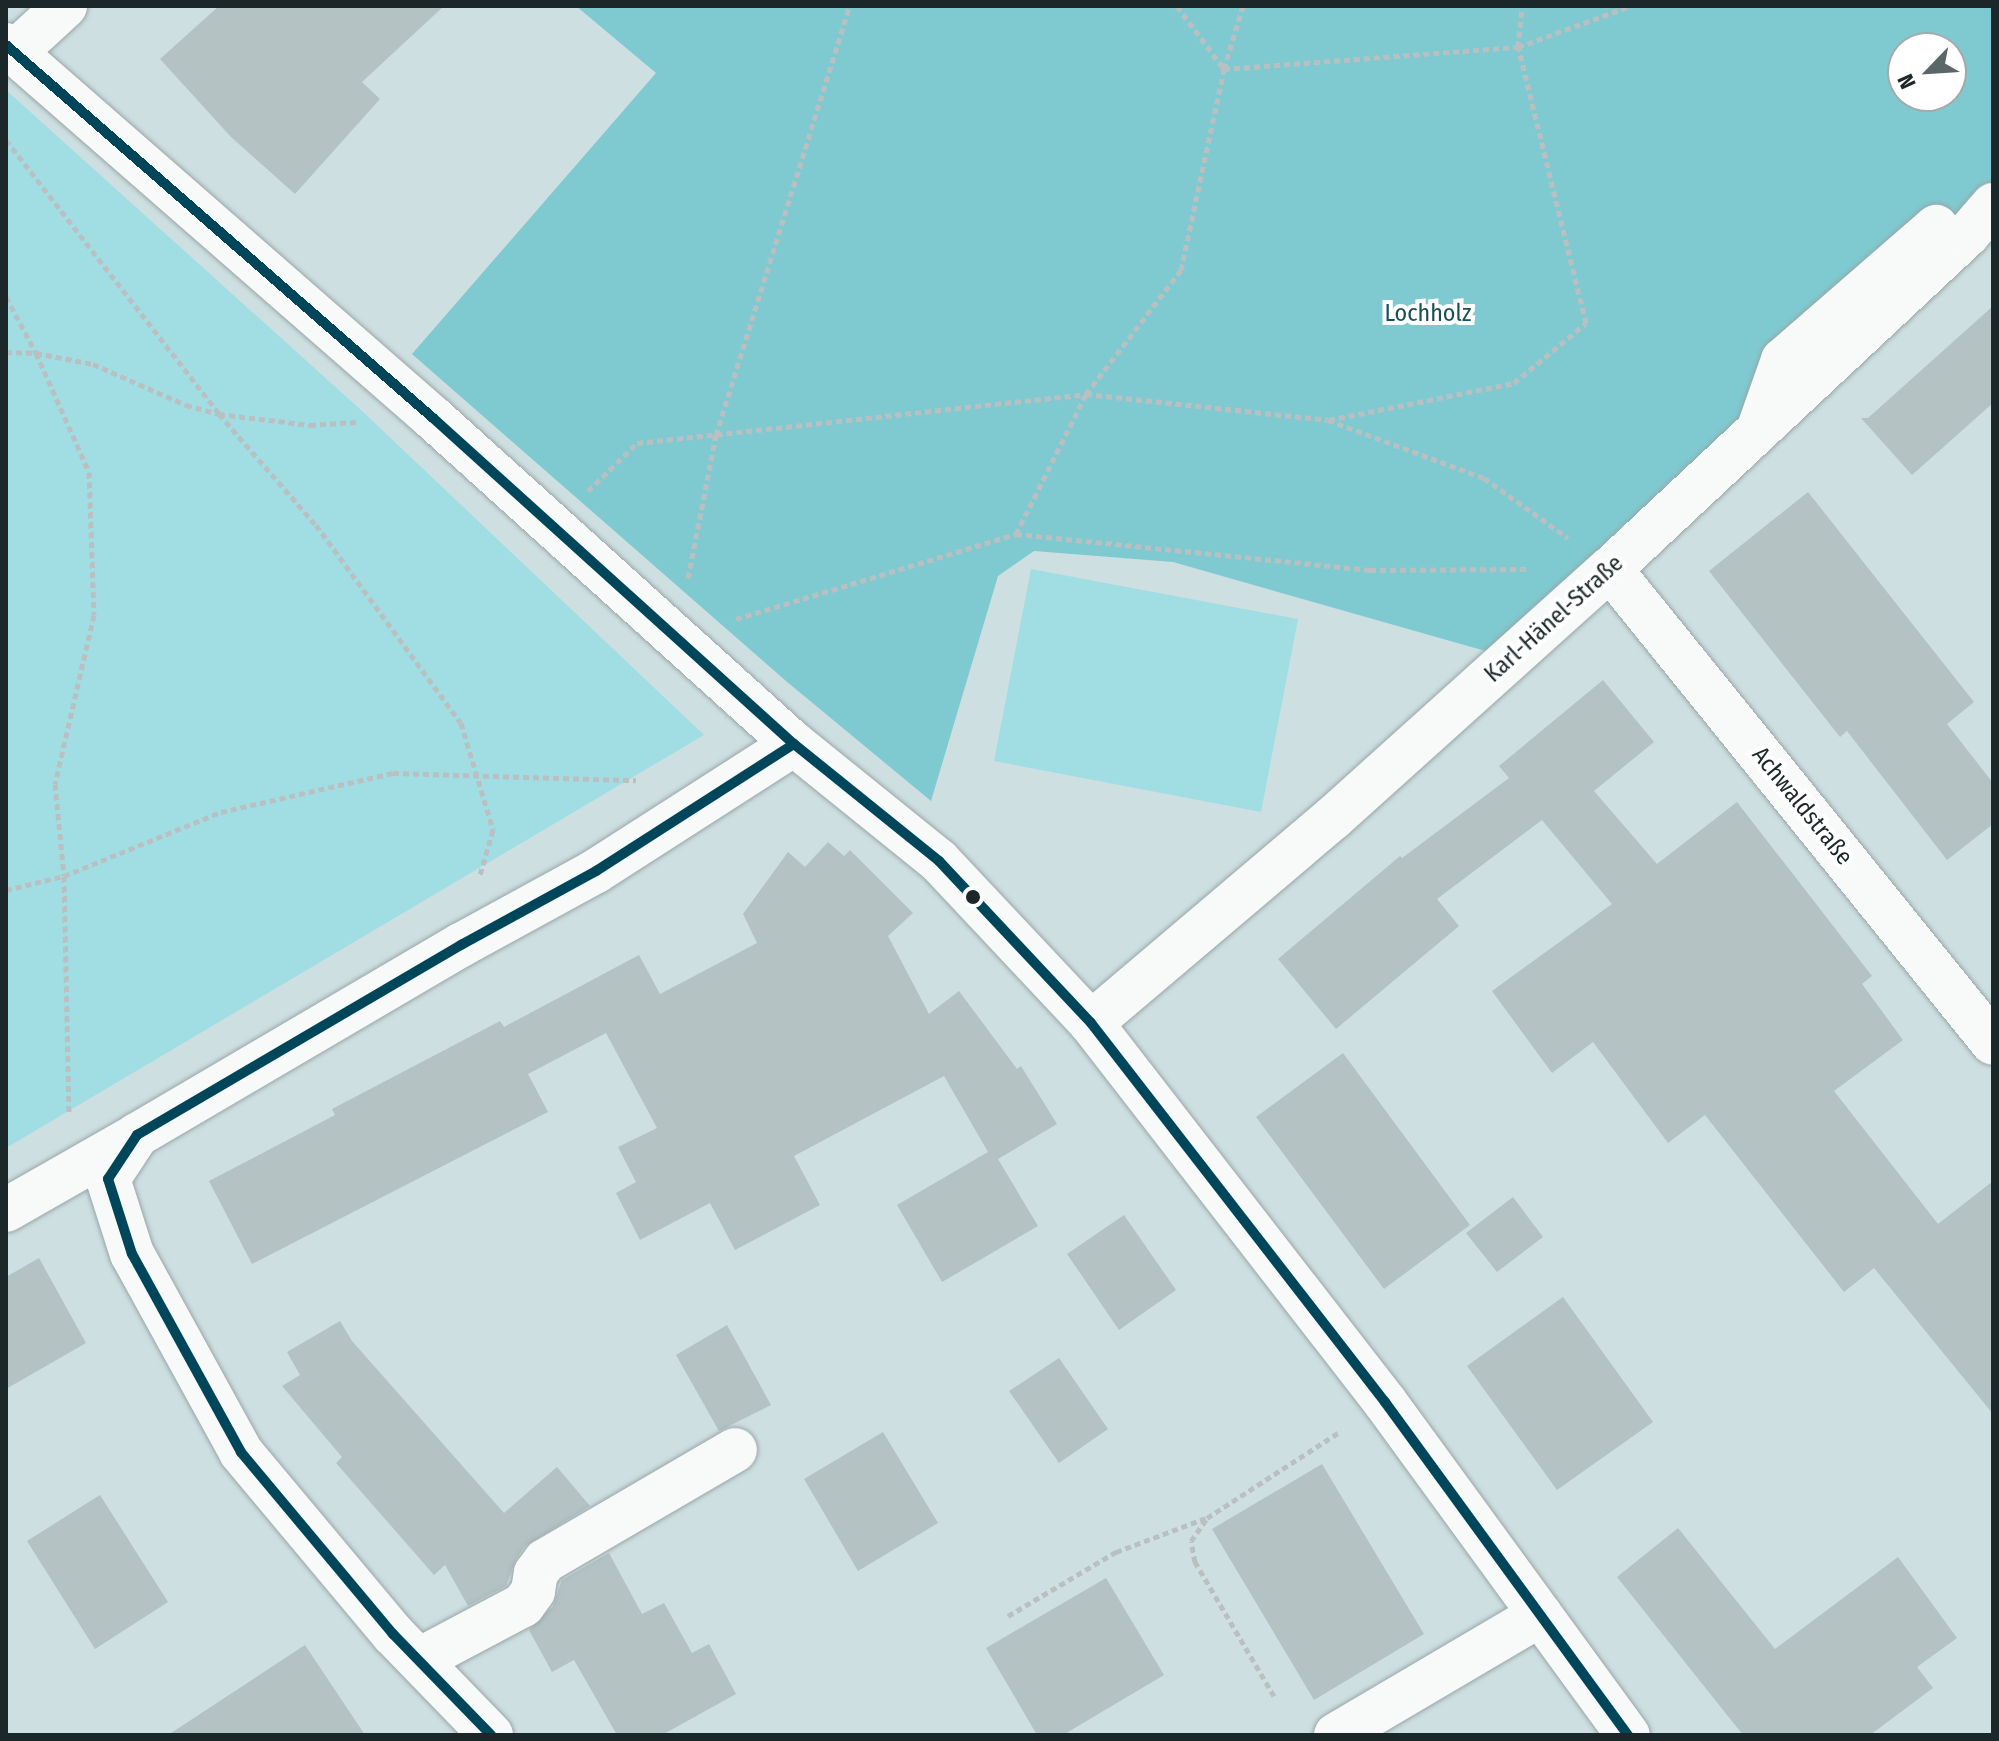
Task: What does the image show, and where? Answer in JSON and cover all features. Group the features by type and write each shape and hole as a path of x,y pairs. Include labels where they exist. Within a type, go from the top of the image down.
{"street":[{"path":"65,6 10,48 433,418 794,744 939,861 1091,1023 1385,1402 1628,1735"},
{"name":"Karl-Hänel-Straße","path":"1091,1023 1333,818 1758,431 1783,360 1932,228 1993,203"},
{"name":"Achwaldstraße","path":"1610,569 1993,1043"},
{"path":"6,1210 461,945 596,871 794,744"},
{"path":"137,1135 108,1179 132,1254 241,1452 419,1660 491,1735"},
{"path":"419,1660 523,1605 533,1591 536,1573 545,1561 735,1450"},
{"path":"1336,1735 1540,1615"}],"path":[{"path":"850,6 716,435 677,637 1016,534 1370,570 1610,569"},
{"path":"1177,6 1224,69"},
{"path":"1016,534 1086,394 1181,270 1224,69 1243,6"},
{"path":"1328,420 1514,383 1586,323 1518,47 1522,6"},
{"path":"1224,69 1518,47 1630,6"},
{"path":"6,140 219,414 316,525 461,723 480,778 493,830 461,945"},
{"path":"6,297 36,353 89,472 94,615 55,784 64,876 70,1133 93,1161"},
{"path":"6,352 36,353 93,364 186,405 219,414 310,425 433,418"},
{"path":"552,524 637,443 1086,394 1328,420 1484,478 1610,569"},
{"path":"6,890 64,876 236,809 393,773 480,778 638,780"},
{"path":"1008,1616 1116,1552 1207,1518 1385,1402"},
{"path":"1207,1518 1191,1541 1195,1562 1274,1696"}],"shaded area":[{"path":"6,90 362,411 704,735 6,1148"},
{"path":"1031,569 1298,619 1261,812 994,761"}],"green space":[{"name":"Lochholz","path":"576,6 1993,6 1993,196 1489,652 1173,562 1034,551 998,576 931,801 786,681 412,354 656,73"}],"building":[{"path":"219,6 444,6 362,82 380,99 295,194 231,137 160,59"},
{"path":"1993,306 1993,403 1912,475 1861,418 1868,418"},
{"path":"1808,492 1974,702 1947,724 1993,783 1993,824 1947,860 1847,731 1840,737 1709,571"},
{"path":"1603,680 1654,742 1594,791 1657,864 1737,802 1872,976 1862,984 1903,1040 1834,1091 1938,1224 1993,1181 1993,1414 1874,1268 1844,1292 1705,1115 1668,1143 1593,1042 1552,1073 1492,991 1612,904 1542,820 1437,899 1459,926 1336,1029 1278,959 1400,856 1402,858 1509,778 1499,766"},
{"path":"828,842 844,856 850,850 913,913 888,936 929,1014 959,991 1017,1069 1021,1066 1057,1124 998,1159 1038,1226 942,1282 897,1205 988,1152 944,1076 794,1156 820,1205 735,1250 710,1203 640,1240 616,1193 636,1182 618,1147 657,1128 606,1033 528,1074 548,1112 252,1264 209,1181 335,1115 332,1109 500,1021 504,1027 639,955 660,994 757,943 743,914 788,852 805,867"},
{"path":"1343,1053 1470,1225 1384,1289 1256,1117"},
{"path":"1513,1197 1543,1237 1497,1272 1466,1233"},
{"path":"1124,1215 1176,1290 1119,1330 1067,1254"},
{"path":"39,1258 86,1343 6,1389 6,1277"},
{"path":"1563,1297 1653,1422 1557,1490 1467,1366"},
{"path":"340,1321 352,1341 504,1513 557,1467 590,1506 525,1546 516,1559 506,1586 468,1606 445,1565 434,1575 336,1463 342,1457 282,1386 300,1375 287,1352"},
{"path":"727,1325 771,1405 719,1431 676,1355"},
{"path":"1059,1358 1108,1429 1059,1463 1009,1391"},
{"path":"883,1432 938,1523 858,1571 804,1479"},
{"path":"1322,1464 1424,1634 1314,1700 1212,1529"},
{"path":"100,1495 168,1602 95,1649 27,1541"},
{"path":"1678,1528 1775,1649 1898,1557 1957,1638 1917,1667 1933,1688 1870,1735 1743,1735 1617,1577"},
{"path":"609,1553 642,1614 664,1603 692,1653 709,1644 736,1694 662,1735 617,1735 574,1660 552,1672 529,1630 553,1606 562,1580"},
{"path":"1106,1578 1164,1675 1063,1735 1037,1735 986,1648"},
{"path":"305,1645 365,1735 168,1735"}],"transit line":[{"path":"6,45 433,418 794,744 939,861 1091,1023 1385,1402 1628,1735"},
{"path":"491,1735 393,1634 241,1452 132,1254 108,1179 137,1135 461,945 596,871 794,744"}]}
